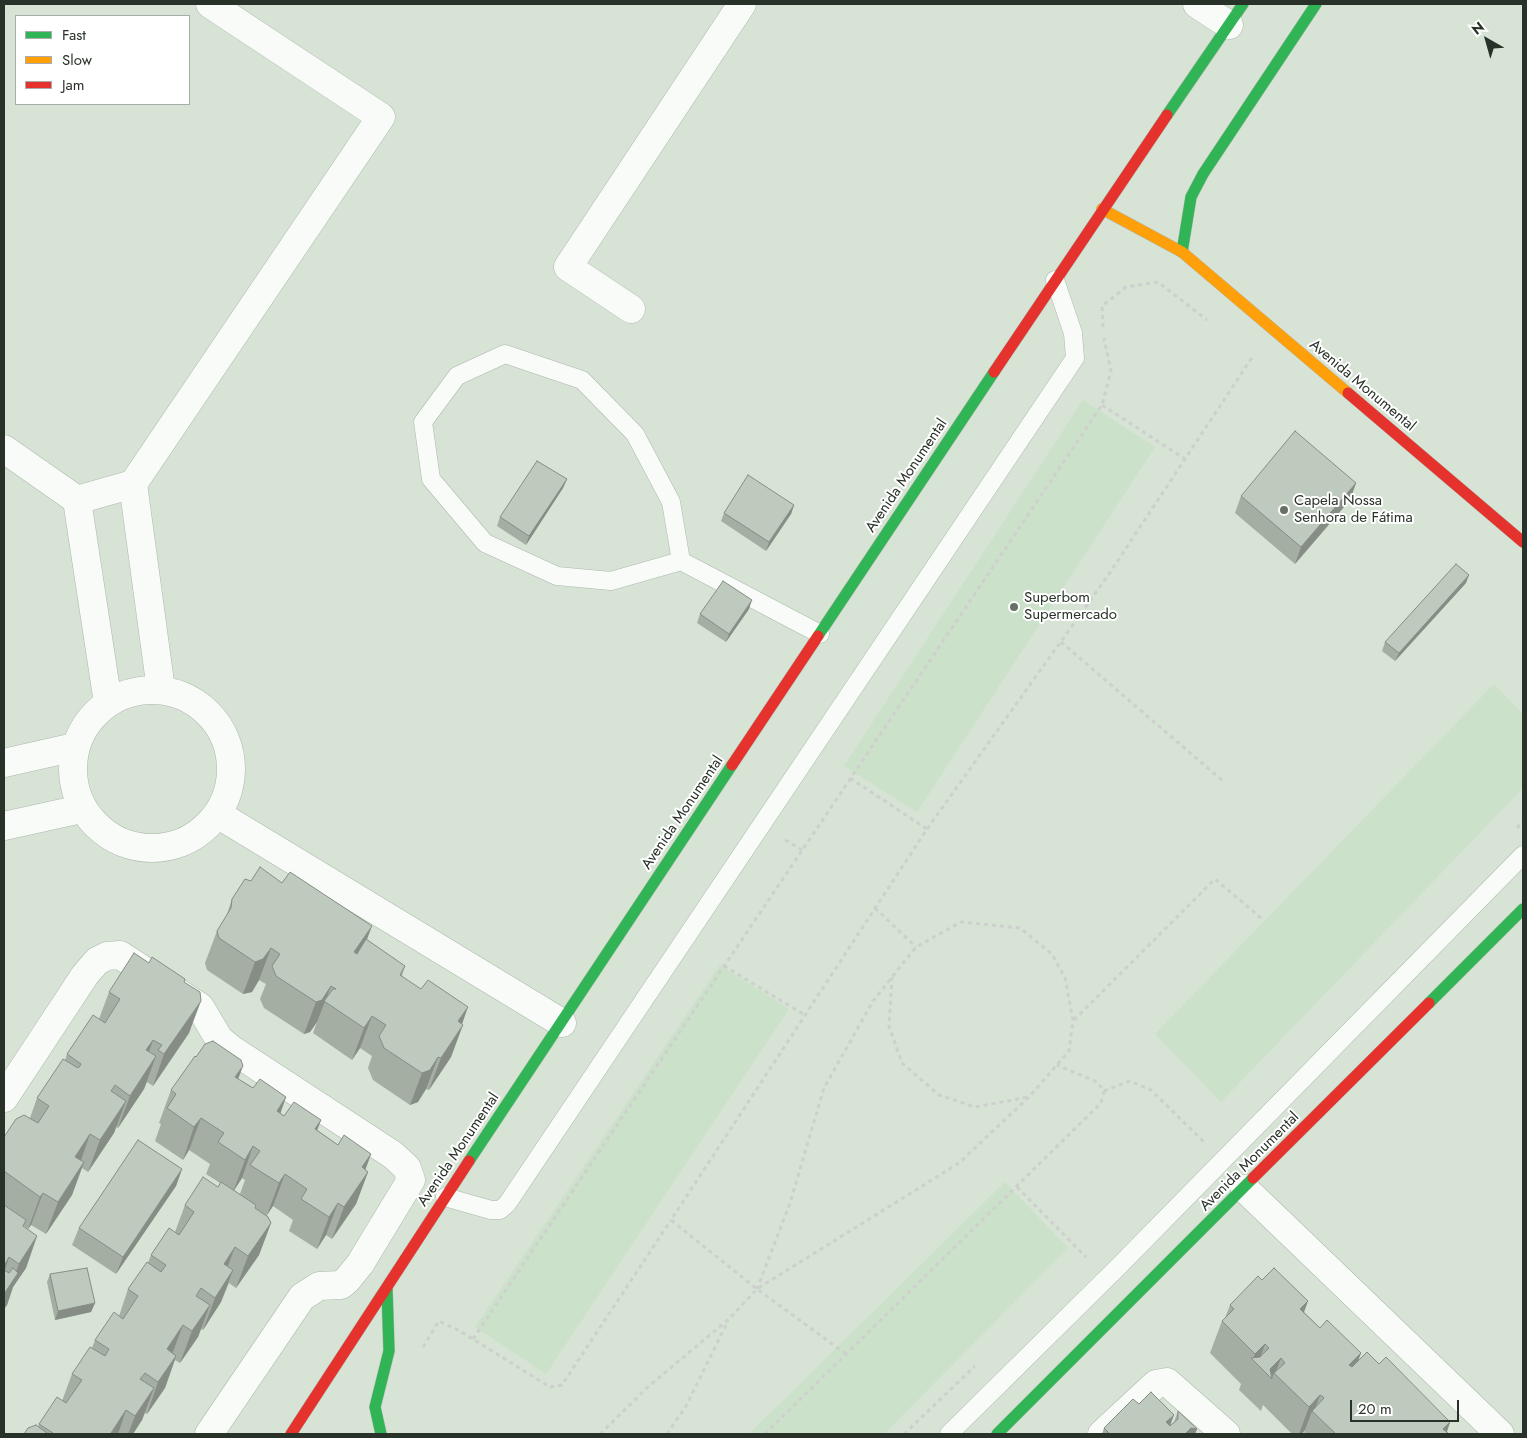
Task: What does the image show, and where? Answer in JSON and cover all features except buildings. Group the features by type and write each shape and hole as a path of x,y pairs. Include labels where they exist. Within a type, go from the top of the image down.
{"street":[{"path":"77,500 133,484 381,117 210,4"},
{"path":"631,309 568,267 742,4"},
{"path":"1197,4 1236,14"},
{"path":"1182,252 1191,197 1203,174 1316,4"},
{"name":"Avenida Monumental","path":"291,1434 446,1197 1102,209 1236,14"},
{"name":"Avenida Monumental","path":"1102,209 1182,252 1523,542"},
{"path":"4,449 77,500 108,703"},
{"path":"133,484 161,690"},
{"path":"161,690 192,700 217,722 231,752 232,785 219,816 188,842 148,850 109,838 82,808 72,778 75,747 88,722 108,703 134,692 161,690"},
{"path":"4,763 75,747"},
{"path":"4,826 82,808"},
{"path":"219,816 562,1023"},
{"name":"Avenida Monumental","path":"997,1434 1245,1189 1523,909"},
{"path":"4,1098 85,975 97,962 107,956 120,955 200,1007 218,1039 231,1049 393,1155 407,1168 410,1180 360,1264 341,1285 319,1286 302,1296 209,1434"},
{"path":"1245,1189 1500,1434"},
{"path":"380,1434 375,1407 389,1351 387,1289"},
{"path":"1102,1434 1156,1384 1167,1382 1226,1434"}],"lane":[{"path":"446,1197 491,1210 500,1210 507,1204 1075,358 1073,333 1055,280"},
{"path":"681,561 671,502 644,451 634,434 582,380 505,354 457,376 423,422 431,479 485,543 557,576 584,579 610,581 681,561 820,634"},
{"path":"949,1434 1124,1260 1523,855"}],"path":[{"path":"473,1339 1102,405 1111,371 1103,334 1102,306 1126,287 1158,282 1211,323"},
{"path":"1246,350 1260,362"},
{"path":"418,1354 439,1321 473,1339 550,1388 562,1385 926,829 1107,577 1253,356"},
{"path":"1102,405 1185,459"},
{"path":"1061,642 1224,782"},
{"path":"850,778 926,829"},
{"path":"1073,1020 1215,879 1261,918"},
{"path":"875,908 916,947"},
{"path":"600,1434 649,1386 729,1319 757,1289 960,1163 1029,1097 1069,1051 1073,1020 1066,978 1052,954 1020,928 961,922 916,947 872,1001 824,1088 790,1203 757,1289"},
{"path":"724,966 805,1015"},
{"path":"892,976 889,1026 902,1063 939,1095 975,1107 1029,1097"},
{"path":"1057,1065 1097,1082 1104,1091"},
{"path":"1104,1091 1130,1081 1150,1090 1204,1142"},
{"path":"765,1434 1101,1103 1104,1091"},
{"path":"1017,1187 1086,1258"},
{"path":"671,1220 757,1289 846,1354"},
{"path":"667,1434 686,1406 729,1319"}],"shaded area":[{"path":"1083,400 1155,447 917,812 844,766"},
{"path":"1494,684 1523,714 1523,788 1221,1102 1155,1034"},
{"path":"720,965 789,1009 546,1374 475,1327"},
{"path":"1005,1182 1068,1248 884,1434 749,1434"}],"traffic: fast":[{"path":"1167,115 1243,4"},
{"path":"1182,252 1191,197 1203,174 1316,4"},
{"path":"818,636 994,372"},
{"path":"469,1161 732,765"},
{"path":"1429,1003 1523,909"},
{"path":"997,1434 1253,1178"},
{"path":"381,1434 375,1407 389,1351 387,1289"}],"traffic: slow":[{"path":"1102,209 1182,252 1348,393"}],"traffic: jam":[{"path":"994,372 1167,115"},
{"path":"1348,393 1523,542"},
{"path":"732,765 818,636"},
{"path":"1253,1178 1429,1003"},
{"path":"291,1434 469,1161"}],"place":[{"name":"Capela Nossa Senhora de Fátima","path":"1284,510"},
{"name":"Superbom Supermercado","path":"1014,607"}]}
